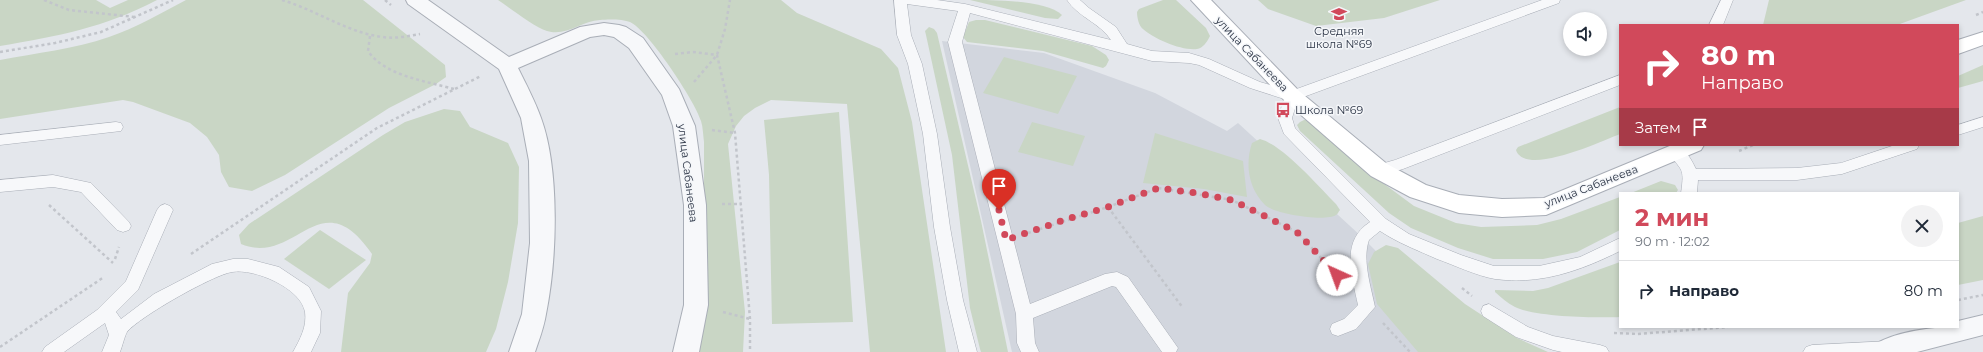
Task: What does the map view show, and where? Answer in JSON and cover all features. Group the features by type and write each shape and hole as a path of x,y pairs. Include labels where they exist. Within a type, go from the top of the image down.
{"street":[{"path":"415,0 507,65 531,119 539,156 541,217 540,266 534,315 522,352"},
{"name":"улица Сабанеева","path":"1200,0 1292,96 1378,170 1418,191 1459,204 1502,208 1546,206 1684,149"},
{"name":"улица Сабанеева","path":"507,65 587,31 604,29 619,31 636,43 672,94 684,126 695,205 696,305 686,352"},
{"path":"1959,47 1983,38"},
{"path":"1888,350 1983,325"}],"lane":[{"path":"900,0 904,34 915,64 930,134 942,227 955,300 968,352"},
{"path":"908,0 965,8 1122,46 1152,56 1196,60 1255,85 1292,96 1554,0"},
{"path":"1073,0 1084,11 1110,30 1122,46"},
{"path":"1716,24 1727,0"},
{"path":"965,8 956,42 1024,314 1026,342 1030,352"},
{"path":"1378,170 1398,165 1619,80"},
{"path":"1292,96 1285,118 1289,130 1380,223 1403,238 1455,259 1494,272 1538,273 1584,262 1619,244"},
{"path":"1959,130 1983,122"},
{"path":"0,140 116,127"},
{"path":"1691,175 1797,174 1842,168 1909,146"},
{"path":"1684,149 1685,162 1691,175 1689,192"},
{"path":"0,186 53,181 86,187 123,226"},
{"path":"52,352 103,315 132,285 165,210"},
{"path":"1338,329 1350,324 1367,307 1358,246 1362,237 1380,223"},
{"path":"118,330 160,300 218,269 233,265 248,265 273,272 303,292 313,311 312,333 302,352"},
{"path":"1024,314 1111,279 1117,279 1122,282 1169,348"},
{"path":"1489,311 1522,332 1553,343 1600,352"},
{"path":"103,315 112,318 118,330 117,343 111,352"},
{"path":"1812,352 1888,350"}],"path":[{"path":"44,0 70,10 137,18"},
{"path":"0,52 55,43 102,32 137,18 173,0"},
{"path":"282,0 370,36 409,37 426,32"},
{"path":"696,81 717,55 725,29 730,0"},
{"path":"370,36 367,43 369,52 377,61 390,69 454,90"},
{"path":"649,60 693,52 717,55"},
{"path":"717,55 735,133 749,311 750,352"},
{"path":"185,258 377,128 484,75"},
{"path":"1006,240 1067,219 1108,207 1158,188 1232,200 1297,232 1335,273"},
{"path":"46,202 113,265 119,249 123,226"},
{"path":"1108,207 1183,308"},
{"path":"0,347 95,284 108,272"},
{"path":"1959,300 1983,295"},
{"path":"1367,307 1410,352"},
{"path":"1607,333 1638,334 1715,328"}],"shaded area":[{"path":"942,41 1044,53 1155,93 1227,131 1238,123 1362,237 1476,352 1012,352"}],"green space":[{"path":"0,0 96,0 110,8 128,0 157,0 118,18 80,30 42,39 0,46"},
{"path":"186,0 363,0 445,65 446,77 436,84 389,108 285,175 252,191 229,187 221,172 219,155 207,137 190,123 133,102 123,100 0,119 0,60 69,48 109,37 139,25"},
{"path":"498,0 781,0 797,13 881,49 898,68 912,122 946,352 870,352 847,104 771,100 755,108 744,116 736,126 728,144 745,312 743,352 694,352 704,302 704,142 701,121 690,98 670,67 648,38 630,22 607,19 593,21 561,32 547,31 536,26"},
{"path":"970,0 1006,1 1033,4 1045,6 1062,15 1058,19 1045,18"},
{"path":"1163,0 1176,0 1206,28 1210,36 1203,46 1197,49 1191,49 1168,44 1154,37 1142,28 1137,17 1137,12 1139,9"},
{"name":"Средняя школа №69","path":"1258,0 1440,0 1384,18 1316,26 1268,9"},
{"path":"1769,0 1966,0 1900,24 1763,24"},
{"path":"985,20 1092,46 1106,55 1109,60 1103,68 1043,51 967,42 963,37 969,22"},
{"path":"929,27 934,29 937,33 981,221 1008,352 981,352 970,308 952,155 925,31"},
{"path":"1004,57 1077,76 1058,114 983,93"},
{"path":"1983,65 1983,81 1959,88 1959,76"},
{"path":"1619,107 1619,134 1582,149 1548,159 1534,160 1522,157 1516,150 1518,147"},
{"path":"444,109 460,111 470,127 508,143 519,167 518,223 508,282 496,329 486,352 341,352 348,293 370,263 372,254 354,233 337,224 322,224 308,229 277,245 260,248 241,244 239,235 249,224 383,135 405,122"},
{"path":"839,112 853,322 772,324 769,175 764,120"},
{"path":"1306,119 1372,175 1414,206 1456,223 1481,227 1537,225 1561,219 1619,197 1619,231 1577,252 1543,259 1493,259 1458,248 1411,228 1389,213 1300,131 1297,125"},
{"path":"1032,122 1085,136 1073,166 1018,152"},
{"path":"1155,133 1243,161 1247,197 1204,189 1143,183"},
{"path":"1260,139 1279,149 1300,167 1336,204 1340,210 1337,214 1322,218 1300,216 1278,211 1265,205 1255,191 1250,176 1249,167 1252,143"},
{"path":"1661,181 1675,185 1678,190 1677,192 1634,192"},
{"path":"1983,216 1983,280 1959,285 1959,223"},
{"path":"320,230 366,260 329,289 284,259"},
{"path":"1386,245 1398,248 1465,304 1517,338 1548,352 1418,352 1377,304 1368,264 1374,252"},
{"path":"1619,262 1619,317 1582,317 1537,313 1515,307 1495,292 1495,290 1533,291 1548,288"}],"place":[{"name":"Средняя школа №69","path":"1339,14"},
{"name":"Школа №69","path":"1283,110"}],"route":[{"path":"999,210 1006,240 1067,219 1108,207 1158,188 1196,193 1232,200 1297,232 1337,275"}]}
